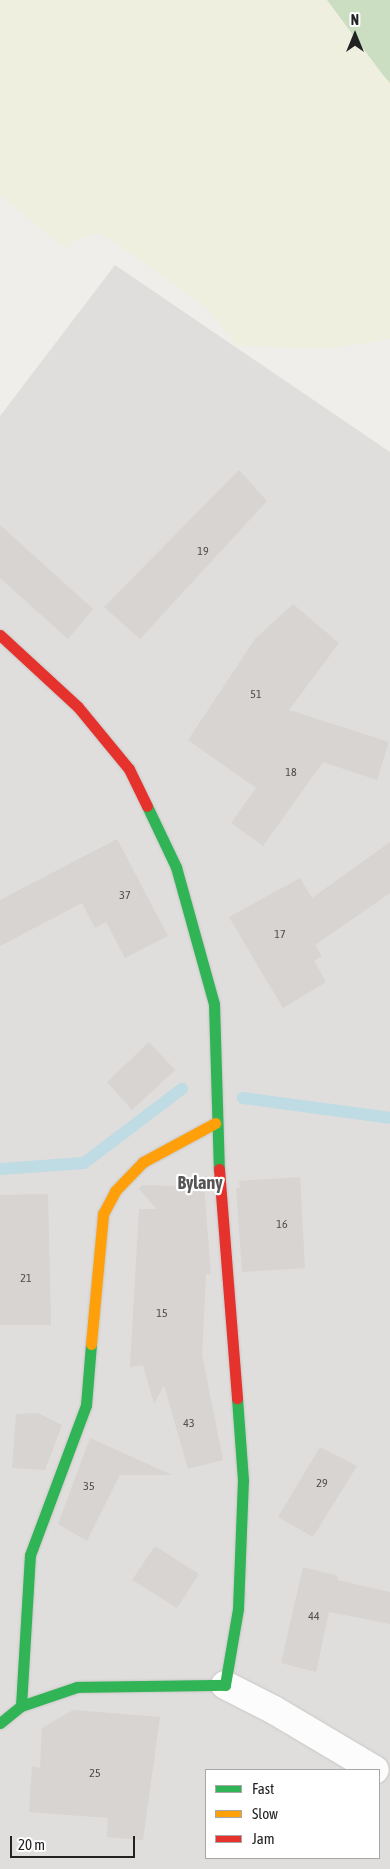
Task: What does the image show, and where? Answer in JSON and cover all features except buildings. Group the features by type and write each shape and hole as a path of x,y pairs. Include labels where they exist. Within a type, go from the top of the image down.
{"street":[{"path":"0,635 78,707 129,769 176,867 214,1004 215,1123 243,1480 238,1609 225,1686"},
{"path":"21,1706 30,1556 86,1405 103,1214 115,1190 142,1162 215,1123"},
{"path":"0,1722 21,1706 77,1687 225,1686 274,1710 373,1769"}],"shaded area":[{"path":"115,265 390,452 390,1869 0,1869 0,416"}],"green space":[{"path":"0,0 327,0 390,83 390,339 327,349 236,346 207,308 101,233 74,240 65,249 0,195"},
{"path":"327,0 390,0 390,83 383,75"}],"waterway":[{"path":"0,1169 84,1163 182,1089"},
{"path":"243,1098 390,1118"}],"traffic: fast":[{"path":"147,806 176,867 214,1004 219,1169"},
{"path":"21,1706 30,1555 86,1405 91,1344"},
{"path":"0,1723 21,1706 77,1687 225,1685 238,1609 243,1480 237,1398"}],"traffic: slow":[{"path":"91,1344 103,1214 115,1191 143,1162 215,1123"}],"traffic: jam":[{"path":"0,635 78,707 129,769 147,806"},
{"path":"219,1169 237,1398"}],"district":[{"name":"Bylany","path":"200,1183"}]}
